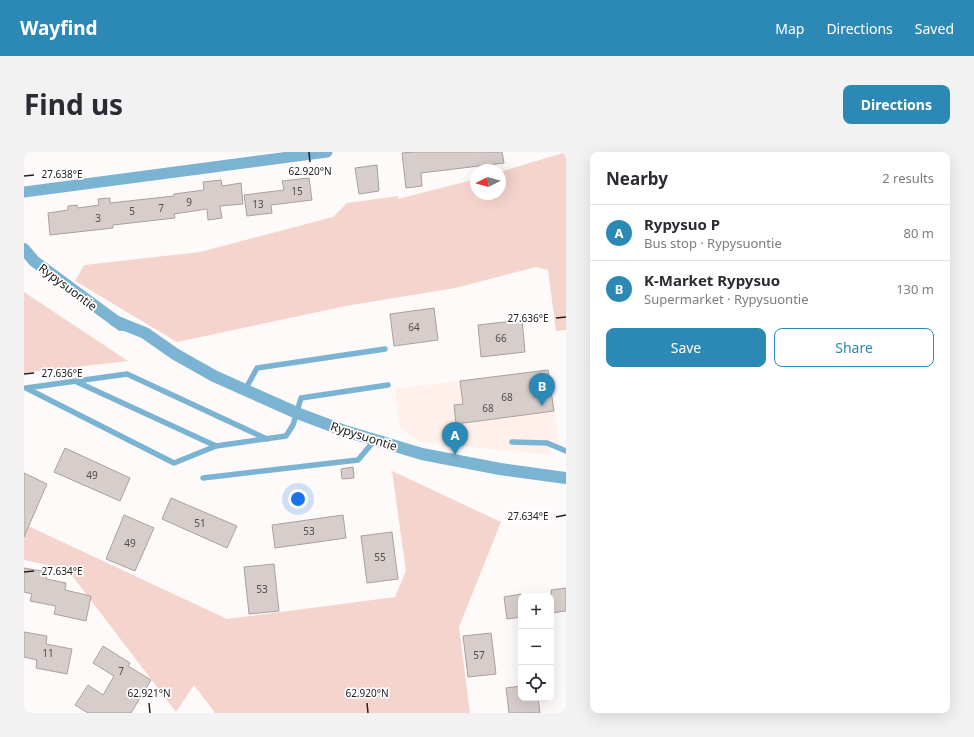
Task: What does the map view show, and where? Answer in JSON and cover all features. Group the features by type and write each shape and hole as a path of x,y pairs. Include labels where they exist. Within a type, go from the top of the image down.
{"street":[{"path":"24,192 327,152"},
{"name":"Rypysuontie","path":"24,250 34,261 115,321 145,333 175,354 245,390 297,413 374,441 422,454 492,468 566,478"}],"lane":[{"path":"245,390 257,368 385,349"},
{"path":"267,439 127,374 26,388 174,463 216,446 267,439 286,436 297,413 302,398 388,385"},
{"path":"75,381 216,446"},
{"path":"203,478 358,460 374,441"},
{"path":"512,442 547,443 566,451"}],"shaded area":[{"path":"566,152 566,330 556,331 548,270 536,267 455,288 346,306 177,342 75,281 84,265 200,252 333,217 347,203 398,196 398,199 470,181 470,200 506,200 506,170"},
{"path":"24,292 128,361 24,373"},
{"path":"549,369 559,446 550,447 550,455 419,442 400,427 395,389"},
{"path":"392,471 501,522 459,627 470,713 215,713 194,685 176,712 67,569 24,560 24,524 227,619 395,597 406,571"}],"building":[{"path":"502,152 504,163 470,164 470,167 421,173 422,186 406,188 402,153"},
{"path":"377,165 379,191 359,194 355,168"},
{"path":"309,178 312,200 271,205 272,213 247,216 244,195 284,190 282,181"},
{"path":"221,180 222,186 241,183 243,204 220,206 222,218 208,220 207,209 174,214 175,218 113,225 113,228 50,235 48,213 68,210 68,206 77,205 78,208 99,205 98,199 110,198 110,203 174,196 174,194 204,190 203,182"},
{"path":"434,308 438,340 394,346 390,314"},
{"path":"522,320 525,352 481,357 478,325"},
{"path":"548,370 554,411 456,424 454,405 463,404 460,381"},
{"path":"65,448 130,478 120,501 54,472"},
{"path":"353,467 354,478 342,479 341,469"},
{"path":"24,473 47,484 24,537"},
{"path":"171,498 237,526 227,548 162,519"},
{"path":"124,515 154,528 135,571 106,559"},
{"path":"343,515 346,538 275,548 272,525"},
{"path":"392,532 398,579 367,583 361,536"},
{"path":"274,564 279,611 249,614 244,567"},
{"path":"24,568 47,572 46,579 66,583 65,590 91,596 86,621 54,614 56,606 30,601 32,594 24,592"},
{"path":"566,588 566,611 554,613 554,593 551,593 551,590"},
{"path":"518,595 518,617 507,619 504,597"},
{"path":"24,632 47,636 46,644 72,649 67,674 36,668 37,660 24,657"},
{"path":"491,633 496,674 468,677 463,636"},
{"path":"103,646 130,663 128,666 151,680 131,713 88,713 75,705 88,685 103,695 114,676 93,663"},
{"path":"518,686 518,701 538,701 540,713 509,713 506,688"}],"place":[{"name":"K-Market Rypysuo","path":"542,406"},
{"name":"Rypysuo P","path":"455,455"}]}
